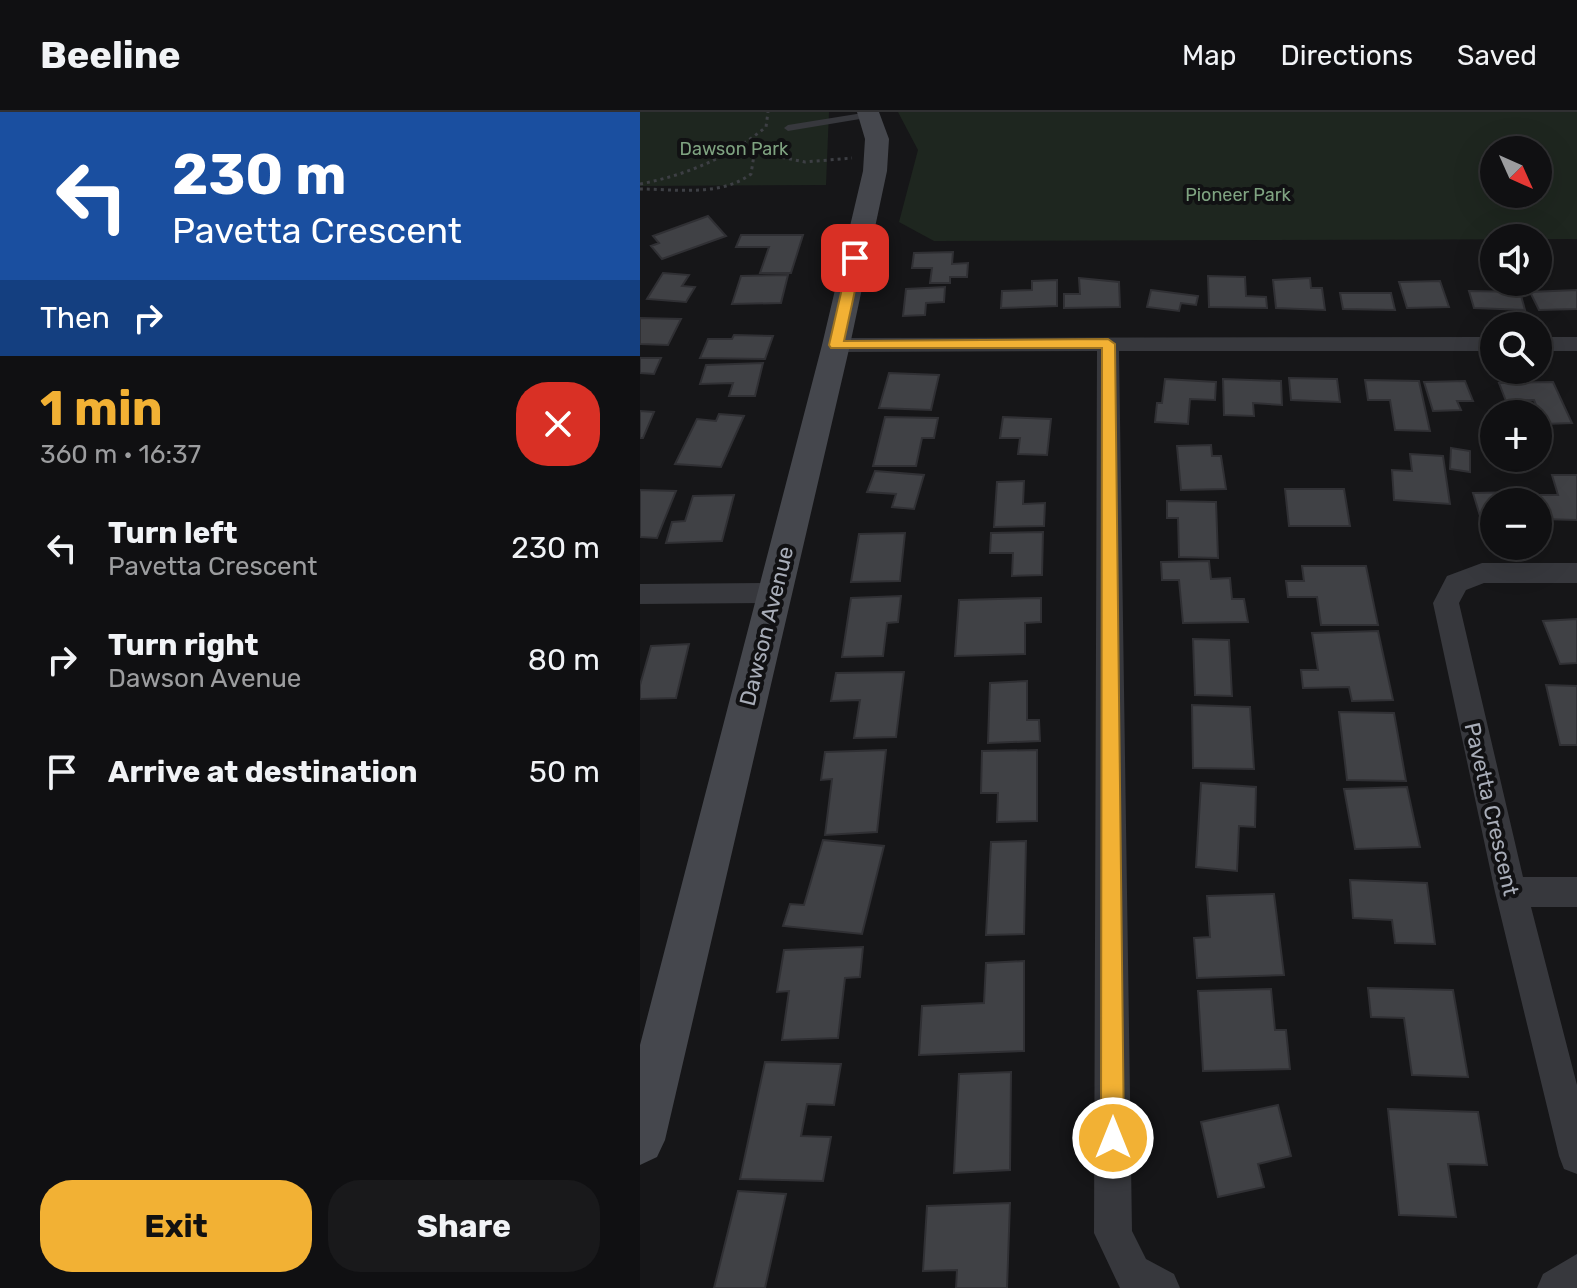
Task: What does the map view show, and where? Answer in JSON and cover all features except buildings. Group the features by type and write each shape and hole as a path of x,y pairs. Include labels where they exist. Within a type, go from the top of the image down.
{"main road":[{"name":"Dawson Avenue","path":"640,1140 836,345 875,171 877,139 868,113"}],"street":[{"path":"1108,344 1113,1233 1132,1273 1160,1288"},
{"path":"836,345 1480,344"},
{"path":"1552,344 1577,344"},
{"name":"Pavetta Crescent","path":"1577,573 1482,573 1456,583 1446,603 1511,892 1577,1156"},
{"path":"640,594 774,593"},
{"path":"1511,892 1577,892"},
{"path":"1557,1288 1569,1283 1577,1273"}],"lane":[{"path":"788,128 868,113"}],"path":[{"path":"640,186 702,167 737,149 766,127 768,112"},
{"path":"640,186 722,187 738,184 751,174 755,149 778,147 780,157 805,162 862,158"}],"green space":[{"name":"Dawson Park","path":"640,112 829,112 826,185 640,186"},
{"name":"Pioneer Park","path":"898,112 1577,112 1577,239 1552,239 1552,224 1480,224 1480,239 934,241 899,222 918,150"}],"route":[{"path":"855,258 836,345 1108,344 1113,1138"}]}
